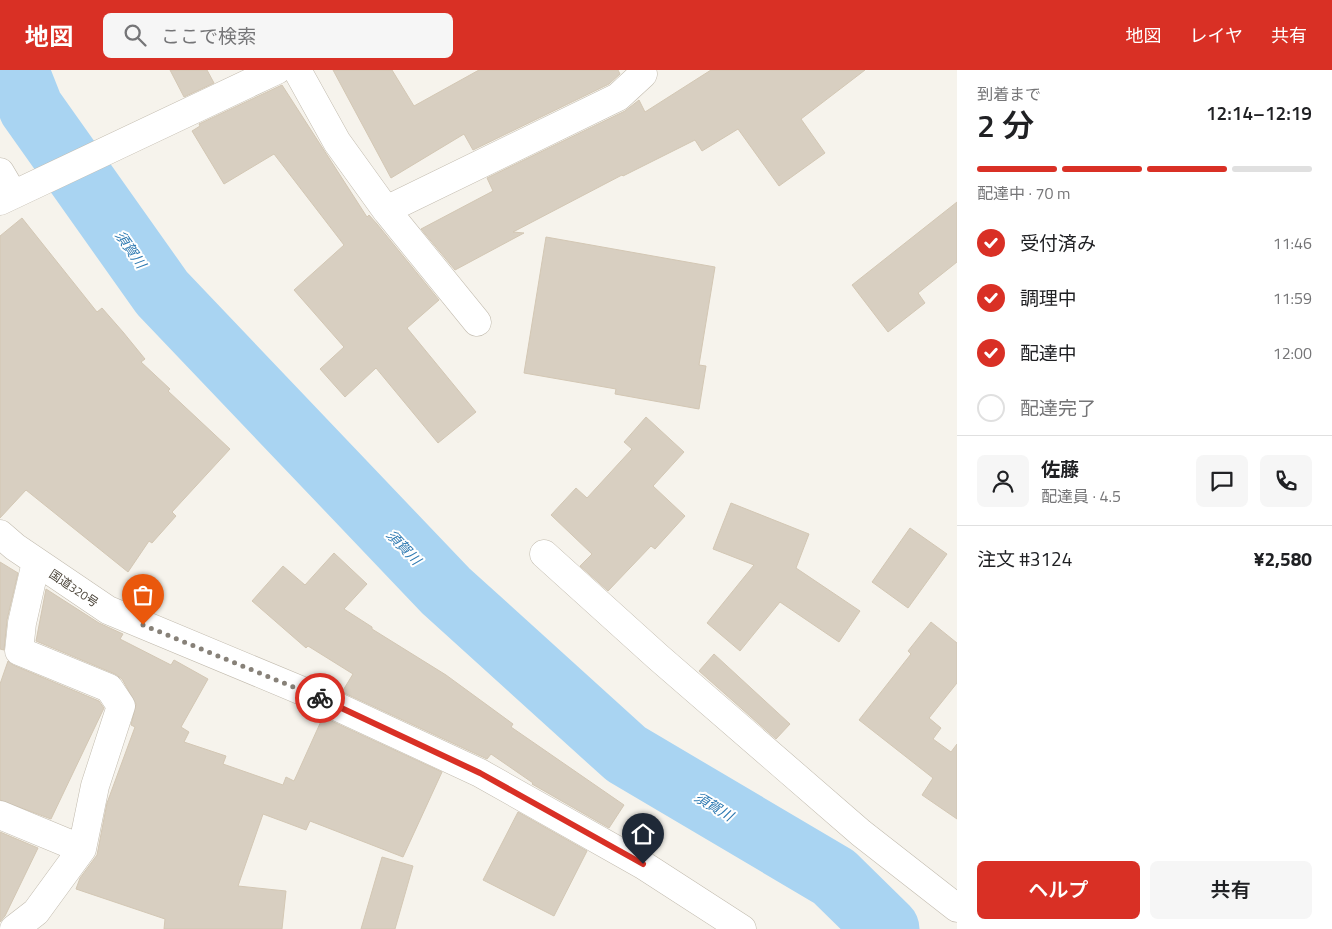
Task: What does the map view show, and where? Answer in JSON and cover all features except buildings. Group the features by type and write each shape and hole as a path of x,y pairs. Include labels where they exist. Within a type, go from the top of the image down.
{"street":[{"path":"9,189 144,133 277,70"},
{"path":"297,70 337,142 386,210 477,322"},
{"path":"386,210 618,97 643,74 641,70"},
{"name":"国道320号","path":"0,534 36,562 108,610 312,694 480,773 643,864 742,929"},
{"path":"544,554 658,657 861,833 957,908"},
{"path":"14,929 36,912 82,849 95,786 121,706 109,688 19,651 22,623 36,562"},
{"path":"0,815 82,849"}],"waterway":[{"name":"須賀川","path":"16,70 31,108 162,293 446,591 626,754 834,877 887,929"}],"way so far":[{"path":"143,625 320,698"}],"route":[{"path":"320,698 480,773 643,864"}]}
